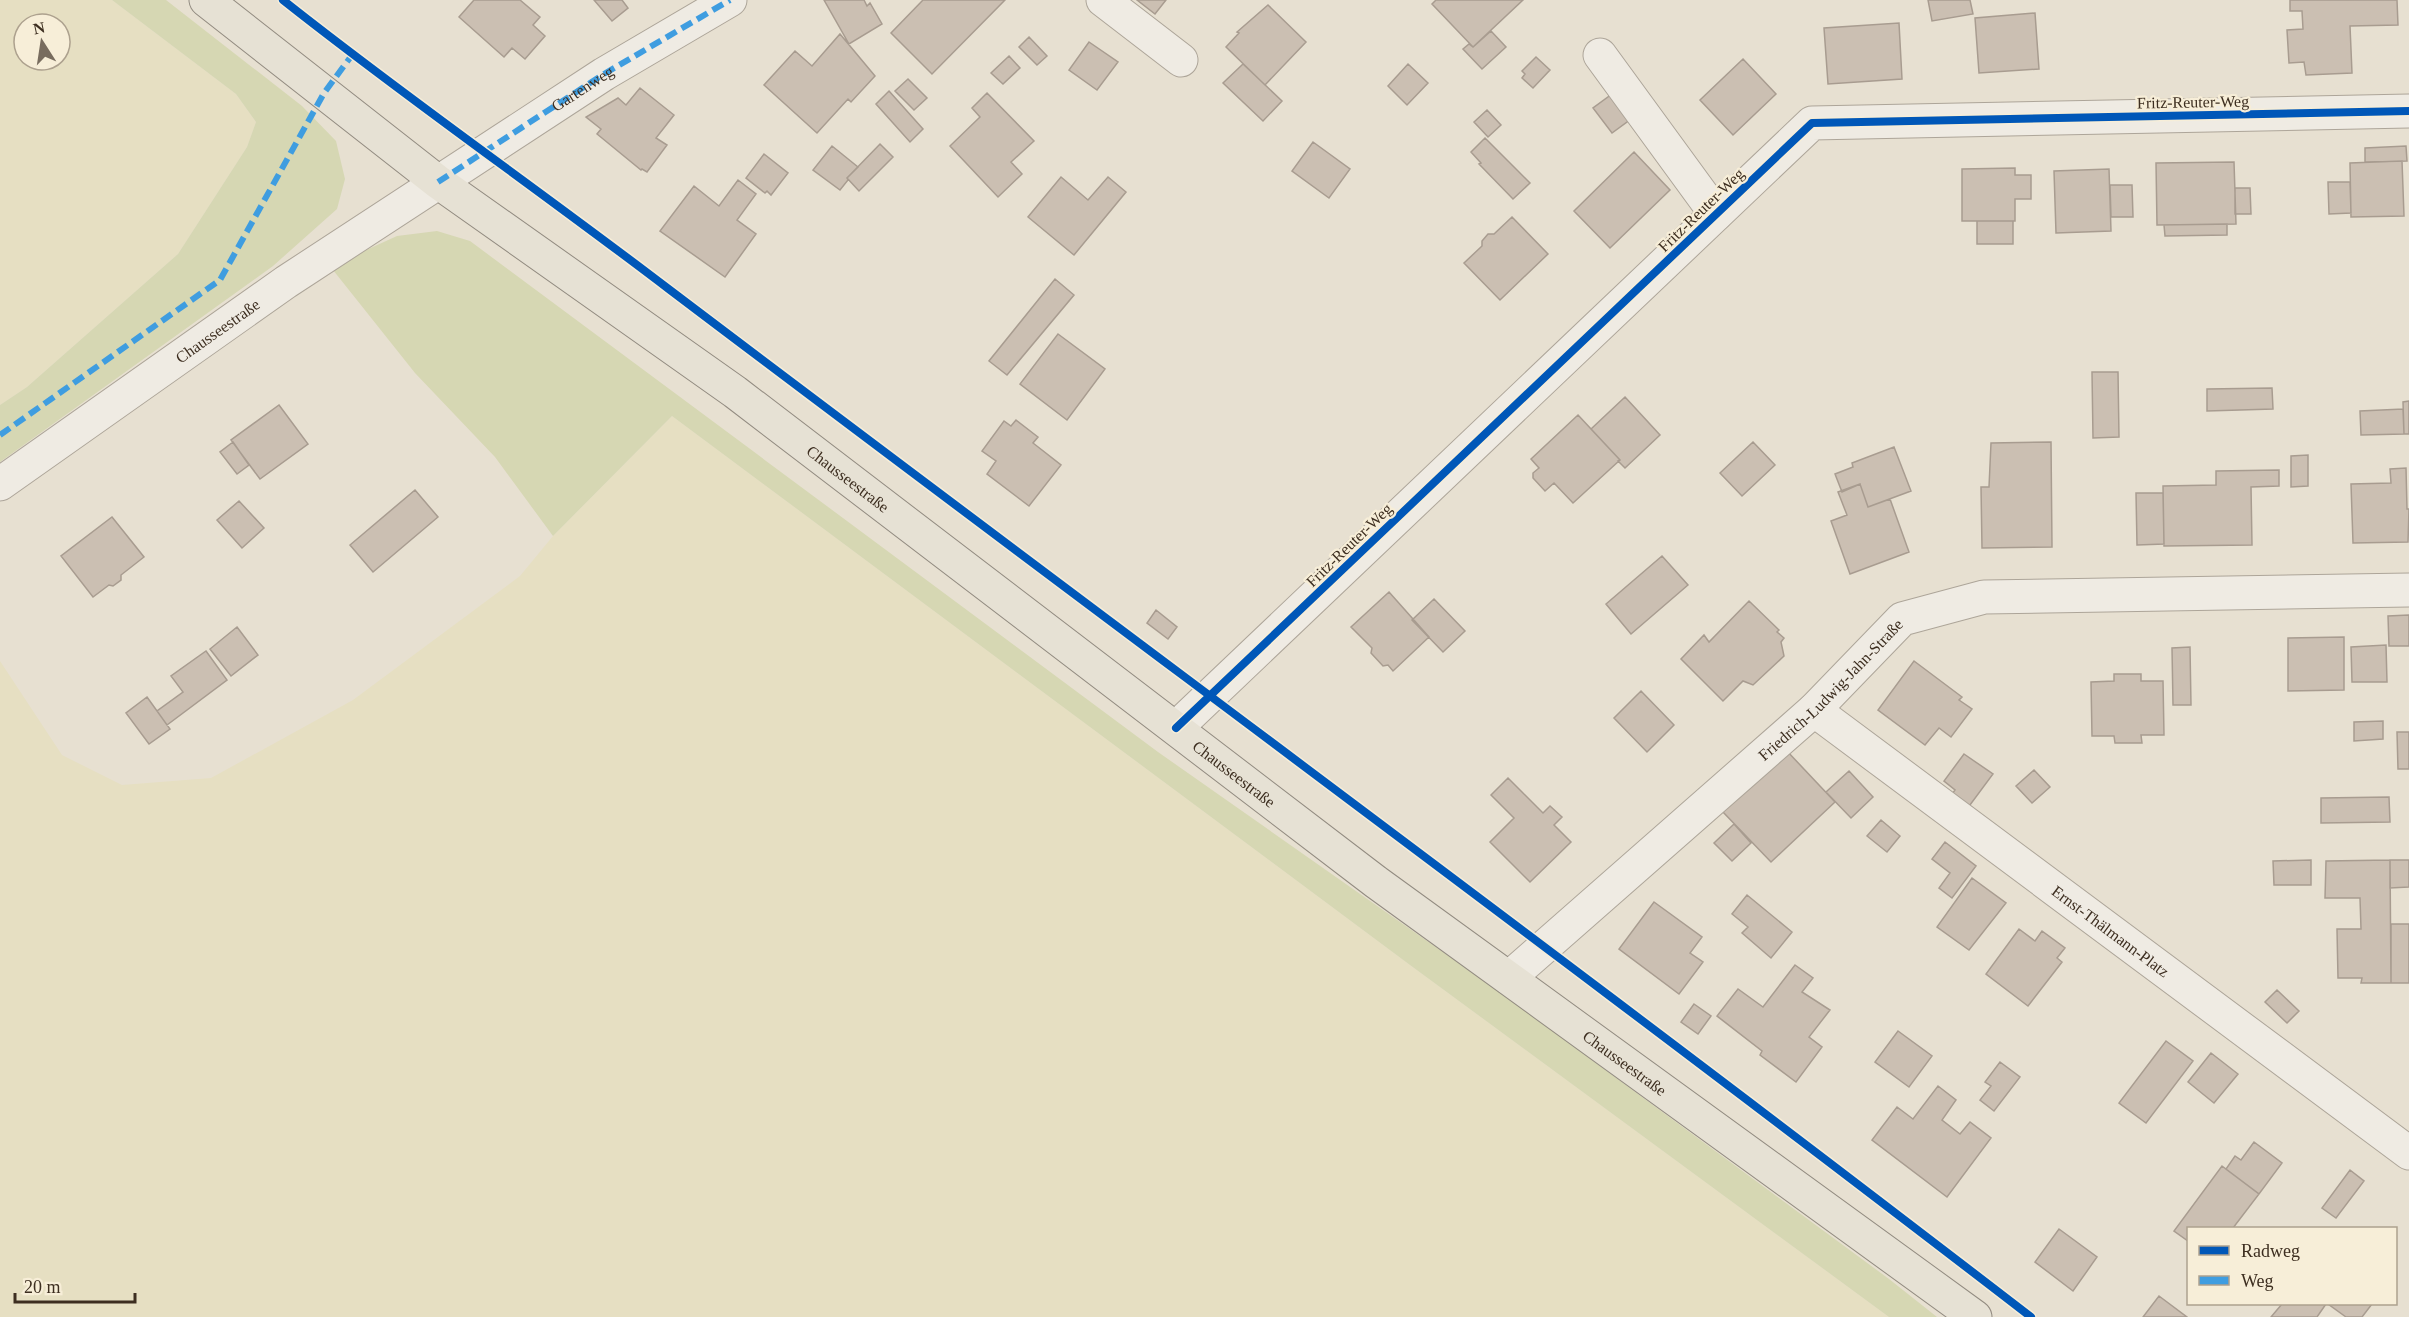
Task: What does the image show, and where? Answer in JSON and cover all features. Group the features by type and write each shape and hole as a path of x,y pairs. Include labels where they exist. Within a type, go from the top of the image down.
{"main road":[{"name":"Chausseestraße","path":"206,0 438,183 735,392 1376,882 1975,1317"}],"street":[{"name":"Gartenweg","path":"438,183 604,74 730,0"},
{"path":"1103,0 1181,60"},
{"path":"1600,56 1716,214"},
{"name":"Fritz-Reuter-Weg","path":"1176,728 1812,123 2409,111"},
{"name":"Chausseestraße","path":"0,484 286,282 438,183"},
{"name":"Friedrich-Ludwig-Jahn-Straße","path":"1509,978 1814,710 1902,619 1984,597 2409,591"},
{"name":"Ernst-Thälmann-Platz","path":"1814,710 2409,1153"}],"shaded area":[{"path":"0,0 112,0 236,94 256,122 247,147 178,254 27,387 0,405"},
{"path":"672,416 1410,965 1889,1317 0,1317 0,661 62,755 122,785 211,778 353,700 520,576 553,536"}],"green space":[{"path":"112,0 166,0 302,106 336,141 345,179 337,209 273,266 0,462 0,405 27,387 178,254 247,147 256,122 236,94"},
{"path":"437,231 470,241 1158,752 1497,990 1889,1279 1937,1317 1889,1317 1410,965 672,416 553,536 495,457 415,373 333,270 353,256 397,236"}],"building":[{"path":"474,0 520,0 540,17 533,25 545,36 525,59 512,48 504,57 459,17"},
{"path":"594,0 622,0 628,8 612,21"},
{"path":"824,0 864,0 867,6 870,3 882,24 849,44"},
{"path":"923,0 1005,0 932,74 891,33"},
{"path":"1137,0 1166,0 1155,14"},
{"path":"1436,0 1523,0 1473,47 1432,4"},
{"path":"1928,0 1970,0 1973,14 1932,21"},
{"path":"2290,0 2397,0 2398,25 2350,26 2352,73 2306,75 2304,62 2289,63 2287,30 2303,29 2302,11 2290,11"},
{"path":"1268,5 1306,42 1265,85 1226,47 1239,33 1237,32"},
{"path":"2035,13 2039,69 1979,73 1975,18"},
{"path":"1899,23 1902,79 1828,84 1824,28"},
{"path":"1491,31 1506,47 1482,69 1463,49 1469,44 1473,47"},
{"path":"840,34 875,76 851,102 848,99 817,133 764,85 795,51 812,66"},
{"path":"1029,37 1047,56 1037,65 1019,47"},
{"path":"1089,42 1118,62 1097,90 1069,70"},
{"path":"1009,56 1020,68 1003,84 991,73"},
{"path":"1536,57 1550,70 1533,88 1522,78 1525,74 1522,71"},
{"path":"1743,59 1776,94 1733,135 1700,100"},
{"path":"1243,64 1282,101 1263,121 1223,83"},
{"path":"1408,64 1428,83 1407,105 1388,86"},
{"path":"908,79 927,98 914,110 895,91"},
{"path":"640,88 674,115 656,138 667,145 647,172 641,170 597,134 601,129 586,117 618,98 626,105"},
{"path":"889,91 923,129 910,142 876,104"},
{"path":"987,93 1034,141 1011,162 1022,174 998,197 950,146 980,117 972,108"},
{"path":"1612,94 1631,119 1612,133 1593,108"},
{"path":"1487,110 1501,125 1488,137 1474,122"},
{"path":"1485,138 1530,183 1513,199 1479,164 1481,163 1471,152"},
{"path":"1313,142 1350,169 1329,198 1292,171"},
{"path":"880,144 893,157 859,191 847,178"},
{"path":"832,146 858,167 847,178 848,180 840,190 813,170"},
{"path":"2406,146 2407,161 2365,162 2365,148"},
{"path":"1634,152 1670,190 1610,248 1574,211"},
{"path":"764,154 788,173 771,195 746,178"},
{"path":"2402,161 2404,216 2351,217 2350,163"},
{"path":"2234,162 2236,224 2157,225 2156,163"},
{"path":"2015,168 2015,175 2031,175 2031,199 2015,199 2015,221 1962,221 1962,169"},
{"path":"2109,169 2111,231 2056,233 2054,171"},
{"path":"1061,177 1088,200 1108,177 1126,192 1074,255 1028,217"},
{"path":"738,180 756,194 737,220 756,234 725,277 660,231 694,186 719,206"},
{"path":"2328,182 2350,182 2351,213 2329,214"},
{"path":"2110,185 2132,185 2133,217 2111,217"},
{"path":"2235,188 2250,188 2251,214 2235,214"},
{"path":"1512,217 1548,254 1500,300 1464,263 1482,246 1482,241 1488,234 1494,234"},
{"path":"1977,221 2013,221 2013,244 1977,244"},
{"path":"2227,224 2227,235 2165,236 2164,225"},
{"path":"1055,279 1074,295 1007,375 989,361"},
{"path":"1058,334 1105,369 1067,420 1020,384"},
{"path":"2092,372 2118,372 2119,437 2093,438"},
{"path":"2272,388 2273,409 2207,411 2207,389"},
{"path":"1625,397 1660,435 1625,468 1591,429"},
{"path":"2409,401 2409,434 2404,434 2403,402"},
{"path":"279,405 308,444 260,479 231,440"},
{"path":"2403,409 2404,434 2361,435 2360,411"},
{"path":"1578,415 1620,460 1573,503 1554,483 1545,491 1533,478 1533,473 1539,468 1531,459"},
{"path":"1016,420 1038,437 1033,443 1061,465 1029,506 987,474 996,461 982,451 1004,421 1011,426"},
{"path":"233,442 249,465 237,474 220,452"},
{"path":"1753,442 1775,465 1742,496 1720,473"},
{"path":"2051,442 2052,547 1982,548 1981,487 1989,487 1991,443"},
{"path":"1894,447 1911,491 1868,507 1860,484 1842,492 1835,474 1853,467 1852,463"},
{"path":"2308,455 2308,486 2291,487 2291,456"},
{"path":"2406,468 2407,509 2409,509 2408,542 2353,543 2351,484 2391,483 2390,469"},
{"path":"2279,470 2279,486 2251,487 2252,545 2164,546 2163,486 2216,485 2216,471"},
{"path":"1860,484 1868,507 1890,499 1909,552 1850,574 1831,521 1847,515 1838,492"},
{"path":"415,490 438,517 373,572 350,545"},
{"path":"2136,493 2163,493 2164,544 2137,545"},
{"path":"239,501 264,528 242,548 217,520"},
{"path":"112,517 144,557 121,575 121,580 113,586 109,585 93,597 61,556"},
{"path":"1662,556 1688,585 1631,634 1606,604"},
{"path":"1389,592 1429,637 1393,671 1388,665 1383,666 1371,653 1372,648 1351,627"},
{"path":"1434,599 1465,631 1443,652 1412,620"},
{"path":"1749,601 1779,630 1777,632 1784,638 1781,642 1784,656 1753,685 1743,681 1723,701 1681,659 1704,635 1709,642"},
{"path":"1156,610 1177,627 1168,639 1147,623"},
{"path":"2409,615 2409,646 2389,646 2388,616"},
{"path":"237,627 258,655 231,676 210,649"},
{"path":"2344,637 2344,690 2288,691 2288,638"},
{"path":"2386,645 2387,682 2352,682 2351,647"},
{"path":"2190,647 2191,705 2173,705 2172,648"},
{"path":"206,651 227,680 167,725 157,711 183,692 171,676"},
{"path":"1914,661 1962,697 1959,700 1972,709 1951,737 1939,728 1925,745 1878,710"},
{"path":"2114,674 2141,674 2141,681 2163,681 2164,735 2141,735 2142,743 2115,743 2114,736 2092,736 2091,682 2114,681"},
{"path":"1641,691 1674,725 1647,752 1614,718"},
{"path":"147,697 170,729 149,744 126,713"},
{"path":"2383,721 2383,739 2354,741 2354,722"},
{"path":"2397,732 2409,732 2409,769 2398,769"},
{"path":"1786,750 1835,802 1771,862 1722,811"},
{"path":"1964,754 1993,774 1967,809 1950,797 1955,790 1944,781"},
{"path":"2034,770 2050,787 2032,803 2016,786"},
{"path":"1849,771 1873,797 1851,818 1826,792"},
{"path":"1508,778 1543,813 1550,806 1562,817 1554,825 1571,842 1530,882 1490,842 1514,818 1491,795"},
{"path":"2389,797 2390,822 2321,823 2321,798"},
{"path":"1881,820 1900,836 1887,852 1867,836"},
{"path":"1734,824 1751,843 1732,861 1714,843"},
{"path":"1945,842 1976,866 1952,898 1939,888 1950,873 1932,859"},
{"path":"2311,860 2311,885 2274,885 2273,861"},
{"path":"2390,860 2409,860 2409,887 2390,888"},
{"path":"2390,860 2391,983 2361,983 2362,978 2338,978 2337,929 2361,929 2360,898 2325,898 2326,861"},
{"path":"1972,878 2006,903 1969,950 1937,927"},
{"path":"1747,895 1792,932 1771,958 1742,933 1748,927 1732,914"},
{"path":"1654,902 1702,937 1690,953 1703,962 1679,994 1619,949"},
{"path":"2391,924 2409,924 2409,983 2391,983"},
{"path":"2019,929 2035,941 2042,931 2065,948 2057,958 2062,962 2028,1006 1986,974"},
{"path":"1795,965 1813,978 1802,992 1830,1010 1809,1037 1822,1047 1796,1082 1760,1055 1762,1051 1717,1016 1738,989 1763,1007"},
{"path":"2277,990 2299,1011 2287,1023 2265,1002"},
{"path":"1694,1004 1711,1016 1698,1034 1681,1022"},
{"path":"1898,1031 1932,1056 1909,1087 1875,1062"},
{"path":"2166,1041 2193,1061 2146,1123 2119,1103"},
{"path":"2211,1053 2238,1074 2214,1103 2188,1082"},
{"path":"2000,1062 2020,1077 1994,1111 1980,1100 1991,1086 1985,1082"},
{"path":"1938,1086 1956,1100 1942,1120 1960,1134 1970,1122 1991,1138 1947,1197 1872,1140 1897,1107 1913,1119"},
{"path":"2254,1142 2282,1163 2259,1194 2226,1169 2235,1156 2241,1160"},
{"path":"2222,1166 2259,1194 2234,1227 2187,1227 2187,1240 2174,1231"},
{"path":"2350,1170 2364,1181 2336,1218 2322,1208"},
{"path":"2059,1229 2097,1257 2073,1291 2035,1262"},
{"path":"2159,1296 2187,1317 2143,1317"},
{"path":"2281,1305 2325,1305 2317,1317 2271,1317"},
{"path":"2329,1305 2371,1305 2362,1317 2346,1317"}],"marked path":[{"path":"438,182 604,74 730,0"},
{"path":"0,435 220,280 324,93 352,55"}],"cycle path":[{"path":"283,0 1522,930 2031,1317"},
{"path":"1176,728 1812,123 2409,111"}]}
